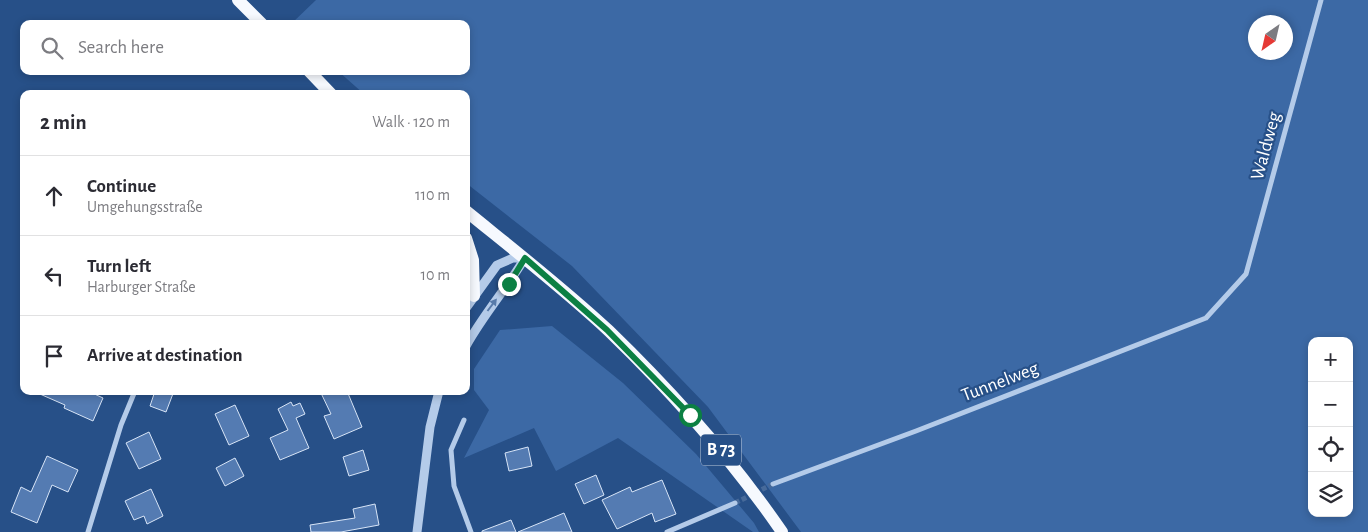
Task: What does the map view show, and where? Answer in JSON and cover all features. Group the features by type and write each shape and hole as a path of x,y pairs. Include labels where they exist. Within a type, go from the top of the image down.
{"main road":[{"path":"238,0 258,20"},
{"path":"313,75 327,90"},
{"name":"B 73","path":"470,214 525,258 607,330 671,395 724,453 782,532"},
{"path":"470,249 474,260 474,296"}],"street":[{"name":"Waldweg","path":"1228,294 1246,274 1321,0"},
{"path":"470,302 497,265 513,258 525,258"},
{"path":"470,338 478,323 509,284 525,258"},
{"name":"Tunnelweg","path":"773,484 916,431 1206,318 1228,294"},
{"path":"88,532 121,425 133,395"},
{"path":"417,532 430,427 438,395"},
{"path":"464,420 451,450 454,486 471,532"},
{"path":"667,532 735,503"}],"shaded area":[{"path":"316,0 1368,0 1368,532 801,532 708,407 572,266 470,186 470,90 359,90 343,75 470,75 470,20 295,20"},
{"path":"552,326 623,383 696,454 754,523 759,532 753,532 618,438 556,471 534,428 464,458 489,410 474,390 474,369 500,330"}],"building":[{"path":"42,395 97,395 103,398 93,421 64,408 65,405"},
{"path":"154,395 172,395 166,412 150,406"},
{"path":"322,395 349,395 362,427 334,439 324,416 331,414"},
{"path":"291,402 293,406 300,403 305,414 296,418 309,448 280,460 270,438 288,430 278,409"},
{"path":"235,405 249,436 229,445 215,414"},
{"path":"149,432 161,459 139,469 126,443"},
{"path":"528,447 532,466 509,471 505,453"},
{"path":"363,450 369,470 349,476 343,457"},
{"path":"47,456 78,470 68,492 52,485 37,523 11,512 21,487 31,492"},
{"path":"235,458 244,476 225,486 216,468"},
{"path":"596,475 604,495 584,504 575,484"},
{"path":"662,480 676,514 655,522 652,513 617,529 602,500 630,487 632,492"},
{"path":"151,489 163,516 147,524 144,516 134,520 125,501"},
{"path":"375,504 379,525 341,532 311,532 310,525 355,518 353,509"},
{"path":"564,513 572,532 518,532"},
{"path":"511,520 516,532 482,532 482,531"}],"tunnel":[{"path":"735,503 773,484"}],"route":[{"path":"509,284 525,258 607,330 690,415"}]}
